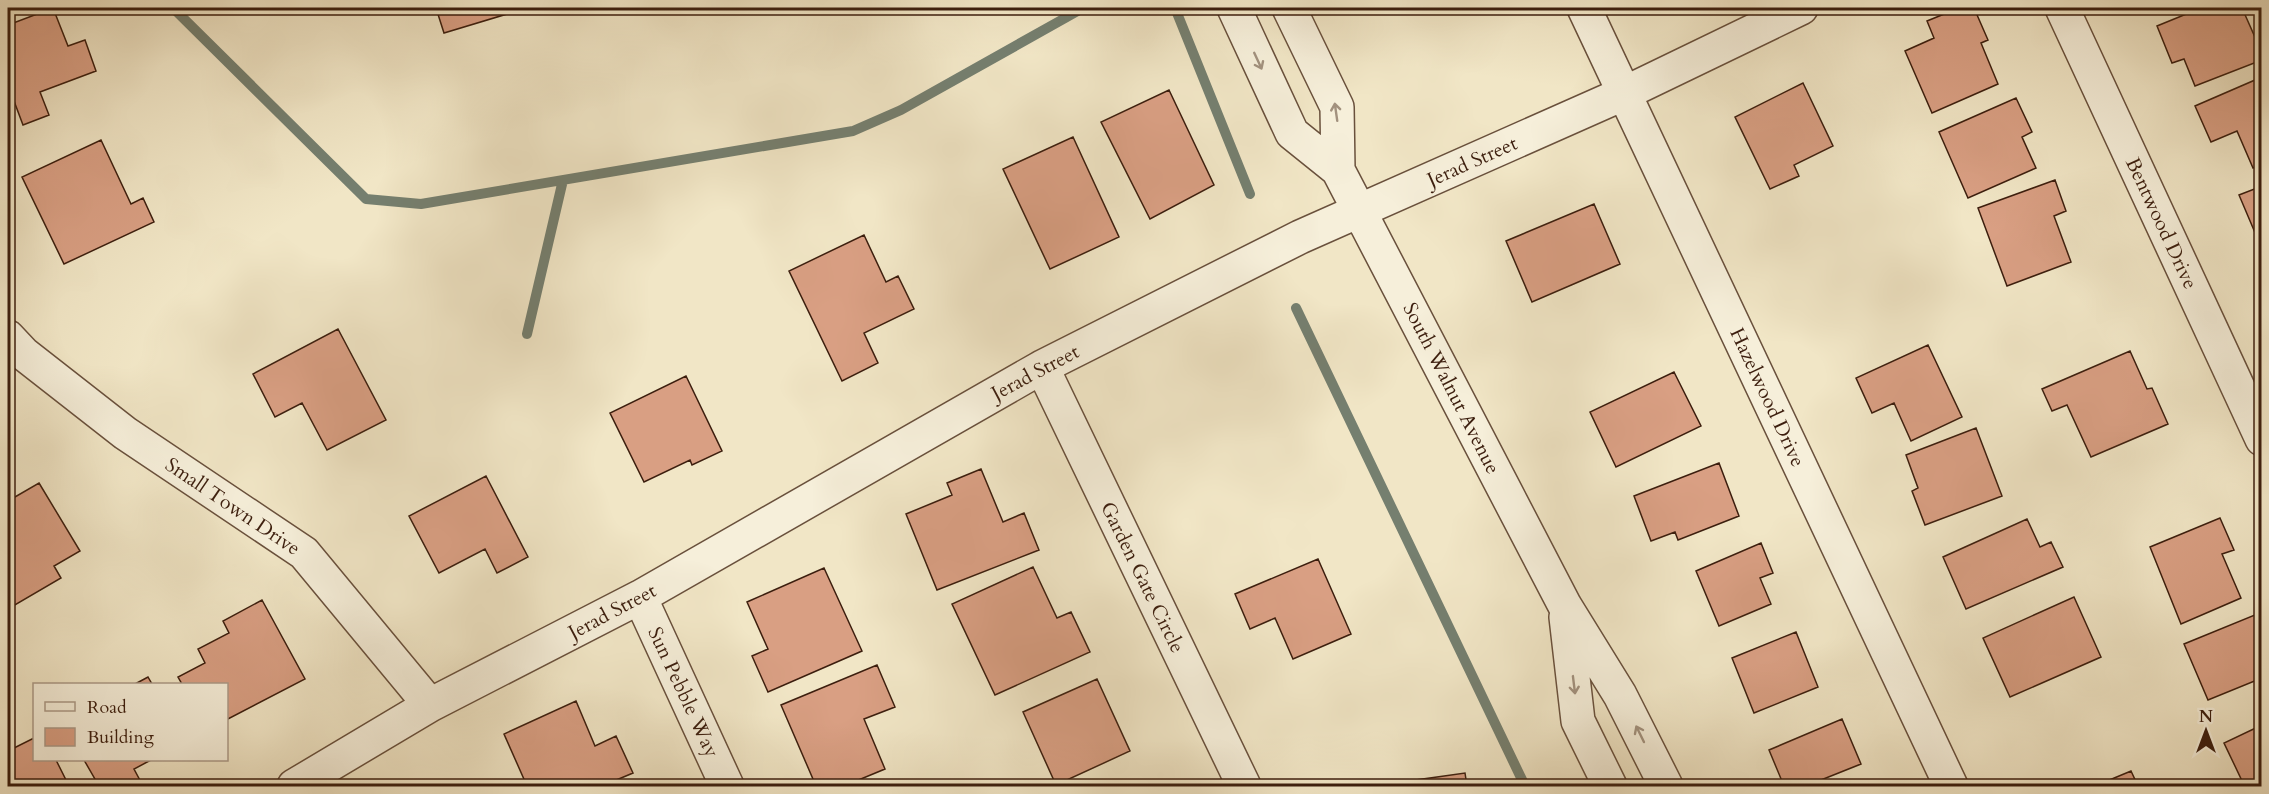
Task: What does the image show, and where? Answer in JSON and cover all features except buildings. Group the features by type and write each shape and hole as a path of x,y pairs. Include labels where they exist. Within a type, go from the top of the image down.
{"street":[{"name":"South Walnut Avenue","path":"1234,8 1292,133 1338,170 1361,211 1565,606 1620,695 1666,786"},
{"name":"South Walnut Avenue","path":"1289,8 1337,107 1338,170"},
{"name":"Hazelwood Drive","path":"1584,8 1951,786"},
{"name":"Jerad Street","path":"294,786 430,705 640,597 1042,367 1300,237 1625,93 1802,8"},
{"name":"Bentwood Drive","path":"2062,8 2262,439"},
{"name":"Small Town Drive","path":"13,355 124,433 304,552 430,705"},
{"name":"Garden Gate Circle","path":"1042,367 1244,786"},
{"name":"Sun Pebble Way","path":"640,597 727,786"},
{"name":"South Walnut Avenue","path":"1565,606 1578,721 1610,786"}],"waterway":[{"path":"173,8 366,199 421,204 853,131 901,110 1083,8"},
{"path":"1175,8 1250,194"},
{"path":"527,334 563,180"},
{"path":"1296,308 1525,786"}]}
